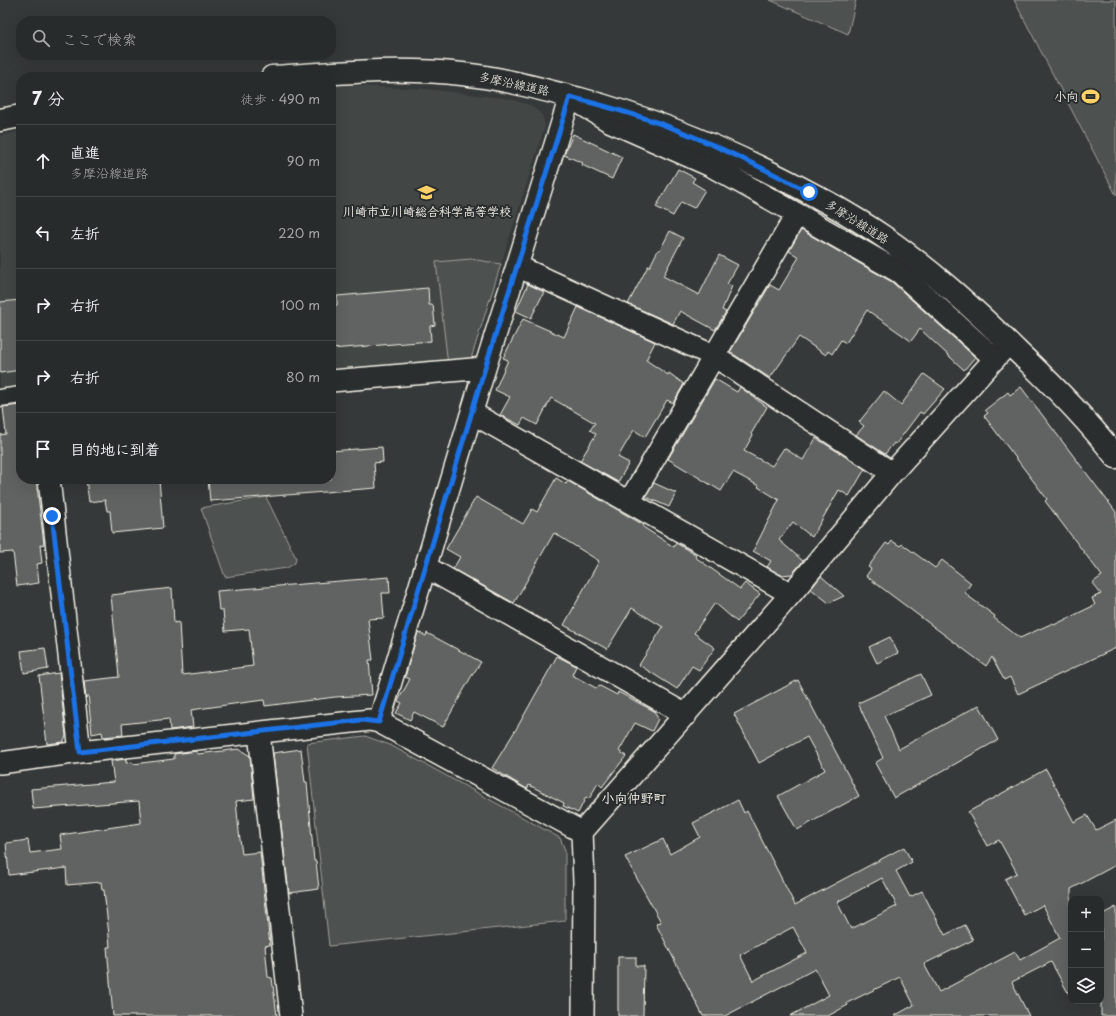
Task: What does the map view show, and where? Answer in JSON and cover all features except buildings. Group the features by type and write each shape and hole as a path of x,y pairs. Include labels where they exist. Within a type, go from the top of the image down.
{"main road":[{"name":"多摩沿線道路","path":"336,74 420,72 461,74 500,80 570,97 630,114 673,128 730,153 829,203 905,253 961,299 1002,351 1068,402 1116,457"},
{"path":"0,120 16,117"}],"street":[{"path":"379,722 485,368 570,97 609,122 713,168 899,272 1002,351 892,474 791,594 582,832 584,882 583,1016"},
{"path":"629,502 797,214"},
{"path":"517,266 714,356 892,474"},
{"path":"336,381 485,368"},
{"path":"0,398 16,396"},
{"path":"472,412 791,594"},
{"path":"49,484 80,752"},
{"path":"426,567 686,715"},
{"path":"0,763 80,752 259,733 361,720 379,722 582,832"},
{"path":"259,733 291,1016"}],"shaded area":[{"path":"770,0 856,0 848,34"},
{"name":"小向","path":"1014,0 1116,0 1116,195"},
{"name":"川崎市立川崎総合科学高等学校","path":"336,85 426,89 511,99 532,106 542,115 545,126 501,264 471,259 448,365 336,375"},
{"path":"16,132 16,388 0,390 0,136"},
{"path":"471,259 501,264 470,362 448,365 436,262"},
{"path":"266,497 296,558 295,563 287,568 225,577 201,508"},
{"path":"365,736 390,745 560,838 565,850 565,921 329,946 307,743"}],"place":[{"name":"小向","path":"1091,97"},
{"name":"川崎市立川崎総合科学高等学校","path":"427,193"}],"district":[{"name":"小向仲野町","path":"634,798"}],"route":[{"path":"52,516 80,752 259,733 361,720 379,722 485,368 570,97 608,107 673,128 730,153 809,192"}]}
